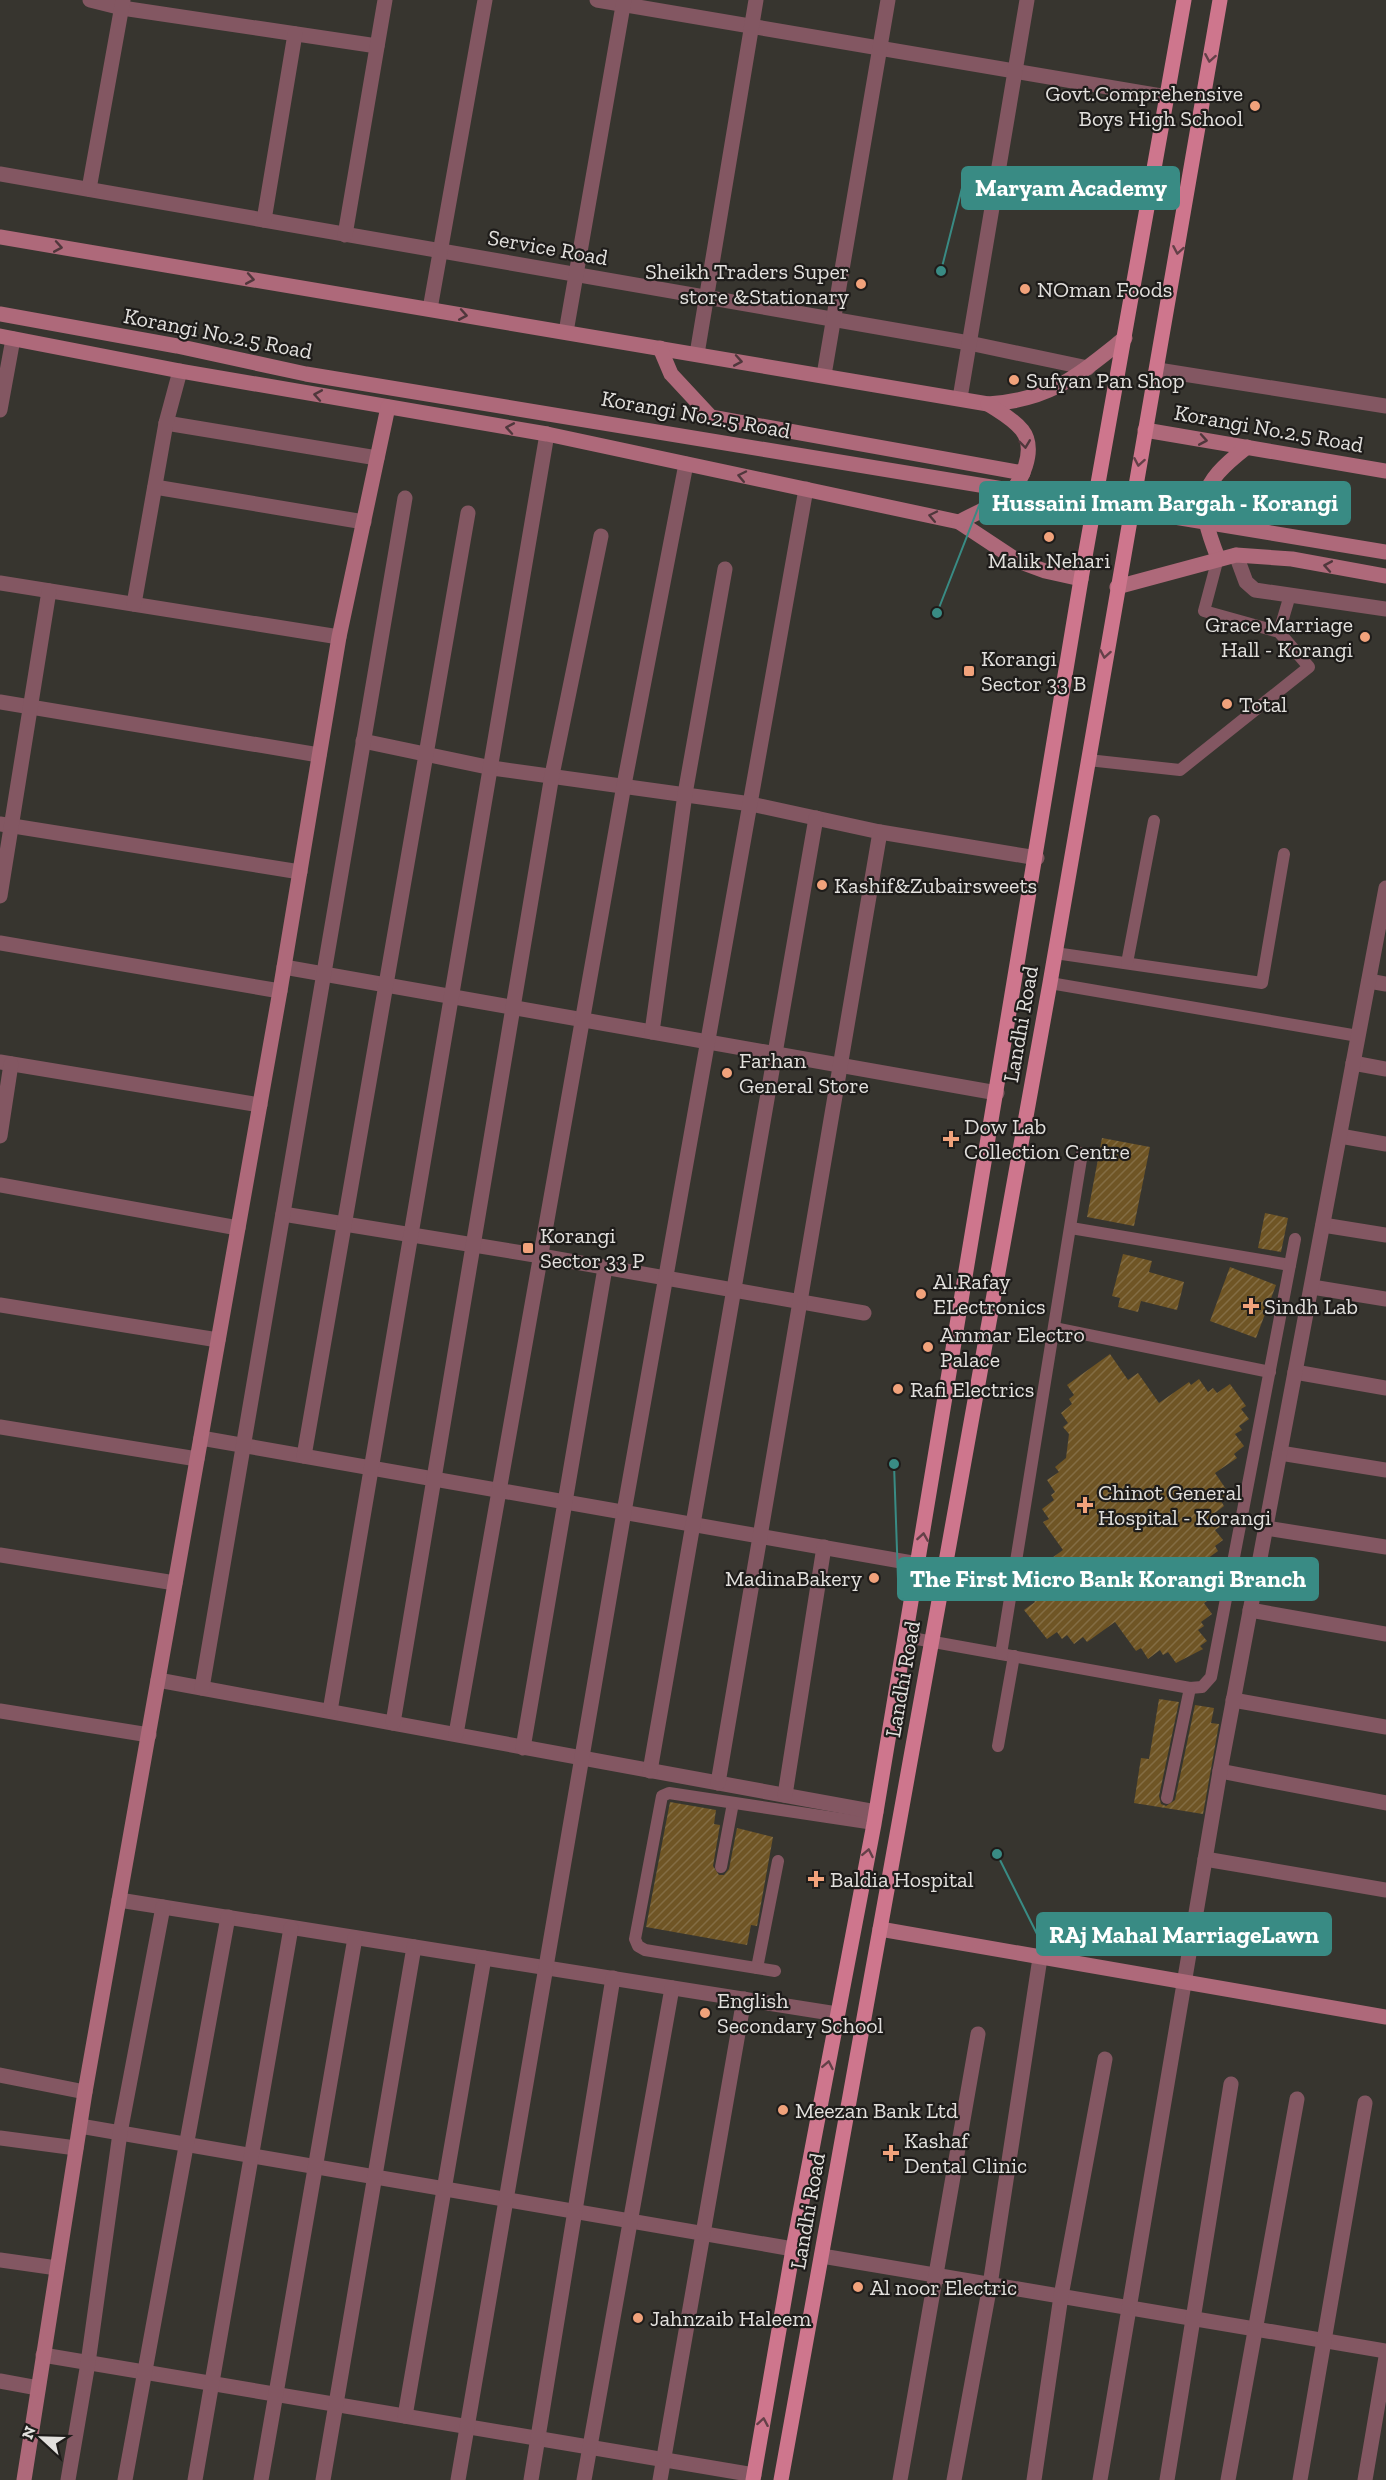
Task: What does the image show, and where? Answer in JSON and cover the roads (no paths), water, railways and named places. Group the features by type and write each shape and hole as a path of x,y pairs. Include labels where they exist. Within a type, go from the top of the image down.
{"main road":[{"name":"Landhi Road","path":"753,2477 793,2249 875,1818 1081,579 1184,0"},
{"name":"Landhi Road","path":"781,2480 1050,983 1117,587 1158,370 1220,0"},
{"path":"0,237 988,404 1016,402 1041,395 1066,383 1125,338"},
{"name":"Korangi No.2.5 Road","path":"2,314 177,346 306,374 1386,552"},
{"path":"6,337 180,371 547,434 959,522 1018,561 1045,571 1081,579"},
{"path":"660,348 671,374 711,417 1023,474"},
{"path":"959,522 1005,497 1018,485 1023,474 1028,449 1024,432 1012,419 988,404"},
{"path":"24,2480 85,2092 280,991 339,638 388,407"},
{"name":"Korangi No.2.5 Road","path":"1145,430 1386,471"},
{"path":"1218,558 1206,527 1203,510 1206,492 1222,467 1247,447"},
{"path":"1117,587 1236,555 1292,559 1386,576"},
{"path":"880,1929 1386,2017"}],"street":[{"path":"90,0 377,46"},
{"path":"345,234 386,0"},
{"path":"430,309 485,0"},
{"path":"597,0 624,2 752,27 1167,97"},
{"path":"697,354 756,0"},
{"path":"824,375 888,0"},
{"path":"960,398 1027,0"},
{"path":"566,332 624,2"},
{"path":"89,189 122,4"},
{"path":"264,220 295,34"},
{"name":"Service Road","path":"0,174 706,297 969,344 1088,368"},
{"path":"1,402 6,337"},
{"path":"1158,370 1386,406"},
{"path":"134,604 166,423 180,371"},
{"path":"166,423 377,458"},
{"path":"330,1711 547,434"},
{"path":"456,1734 624,785 686,464"},
{"path":"155,487 364,522"},
{"path":"458,2480 548,1968 624,1512 710,1042 806,489"},
{"path":"202,1688 405,498"},
{"path":"304,1456 468,513"},
{"path":"393,1723 552,776 601,536"},
{"path":"1236,555 1246,582 1255,590 1386,609"},
{"path":"652,1032 685,794 724,569"},
{"path":"0,583 339,638"},
{"path":"0,896 6,825 30,707 49,591"},
{"path":"0,702 319,755"},
{"path":"363,741 492,768 751,804 879,832 1036,858"},
{"path":"650,1771 816,818"},
{"path":"6,825 300,873"},
{"path":"718,1784 879,832"},
{"path":"1100,2480 1220,1771 1385,898"},
{"path":"0,943 280,991"},
{"path":"284,967 997,1093"},
{"path":"1369,981 1386,984"},
{"path":"0,1136 5,1063 260,1105"},
{"path":"1353,1063 1386,1069"},
{"path":"1340,1136 1386,1144"},
{"path":"0,1185 238,1228"},
{"path":"283,1214 541,1256 864,1313"},
{"path":"1323,1225 1386,1235"},
{"path":"523,1748 605,1268"},
{"path":"1312,1287 1386,1299"},
{"path":"0,1305 218,1340"},
{"path":"1295,1372 1386,1388"},
{"path":"0,1427 197,1459"},
{"path":"201,1438 918,1564"},
{"path":"1280,1453 1386,1470"},
{"path":"1266,1528 1386,1547"},
{"path":"785,1795 824,1547"},
{"path":"0,1555 175,1583"},
{"path":"1250,1610 1386,1634"},
{"path":"158,1680 785,1795 829,1810 875,1818"},
{"path":"1233,1700 1386,1727"},
{"path":"0,1711 149,1735"},
{"path":"1220,1771 1386,1803"},
{"path":"1205,1859 1386,1890"},
{"path":"119,1900 837,2014"},
{"path":"68,2480 88,2362 120,2133 163,1907"},
{"path":"125,2480 228,1917"},
{"path":"195,2480 291,1928"},
{"path":"261,2480 355,1938"},
{"path":"323,2480 414,1947"},
{"path":"405,2416 484,1958"},
{"path":"954,2480 990,2285 1040,1958"},
{"path":"531,2480 613,1978"},
{"path":"585,2480 672,1988"},
{"path":"660,2480 744,1999"},
{"path":"900,2480 934,2275 978,2034"},
{"path":"1034,2480 1062,2296 1105,2059"},
{"path":"0,2075 85,2092"},
{"path":"1167,2480 1231,2084"},
{"path":"1228,2480 1297,2099"},
{"path":"1300,2480 1326,2341 1365,2103"},
{"path":"80,2126 793,2249"},
{"path":"0,2138 76,2148"},
{"path":"822,2256 1386,2351"},
{"path":"0,2260 57,2268"},
{"path":"44,2355 664,2459 753,2477"},
{"path":"1365,2480 1386,2357"},
{"path":"0,2382 38,2388"}],"lane":[{"path":"1088,760 1179,770 1309,667 1280,632 1204,611 1218,558"},
{"path":"1280,632 1290,595"},
{"path":"1127,963 1154,821"},
{"path":"1055,952 1262,983 1284,854"},
{"path":"1050,983 1359,1036"},
{"path":"998,1746 1007,1655 1054,1328 1082,1154"},
{"path":"1071,1228 1290,1265"},
{"path":"906,1637 1190,1688 1202,1686 1211,1677 1295,1239"},
{"path":"1054,1328 1270,1372"},
{"path":"1167,1798 1190,1688"},
{"path":"775,1971 645,1950 638,1946 635,1939 662,1796 669,1793 733,1803 829,1810"},
{"path":"721,1867 733,1803"},
{"path":"757,1968 778,1861"}],"place":[{"name":"Govt.Comprehensive Boys High School","path":"1255,106"},
{"name":"Maryam Academy","path":"941,271"},
{"name":"Sheikh Traders Super store &Stationary","path":"861,284"},
{"name":"NOman Foods","path":"1025,289"},
{"name":"Sufyan Pan Shop","path":"1014,380"},
{"name":"Malik Nehari","path":"1049,537"},
{"name":"Hussaini Imam Bargah - Korangi","path":"937,613"},
{"name":"Grace Marriage Hall - Korangi","path":"1365,637"},
{"name":"Korangi Sector 33 B","path":"969,671"},
{"name":"Total","path":"1227,704"},
{"name":"Kashif&Zubairsweets","path":"822,885"},
{"name":"Farhan General Store","path":"727,1073"},
{"name":"Dow Lab Collection Centre","path":"951,1139"},
{"name":"Korangi Sector 33 P","path":"528,1248"},
{"name":"Al.Rafay ELectronics","path":"921,1294"},
{"name":"Sindh Lab","path":"1251,1306"},
{"name":"Ammar Electro Palace","path":"928,1347"},
{"name":"Rafi Electrics","path":"898,1389"},
{"name":"The First Micro Bank Korangi Branch","path":"894,1464"},
{"name":"Chinot General Hospital - Korangi","path":"1085,1505"},
{"name":"MadinaBakery","path":"874,1578"},
{"name":"RAj Mahal MarriageLawn","path":"997,1854"},
{"name":"Baldia Hospital","path":"816,1879"},
{"name":"English Secondary School","path":"705,2013"},
{"name":"Meezan Bank Ltd","path":"783,2110"},
{"name":"Kashaf Dental Clinic","path":"891,2153"},
{"name":"Al noor Electric","path":"858,2287"},
{"name":"Jahnzaib Haleem","path":"638,2318"}]}
